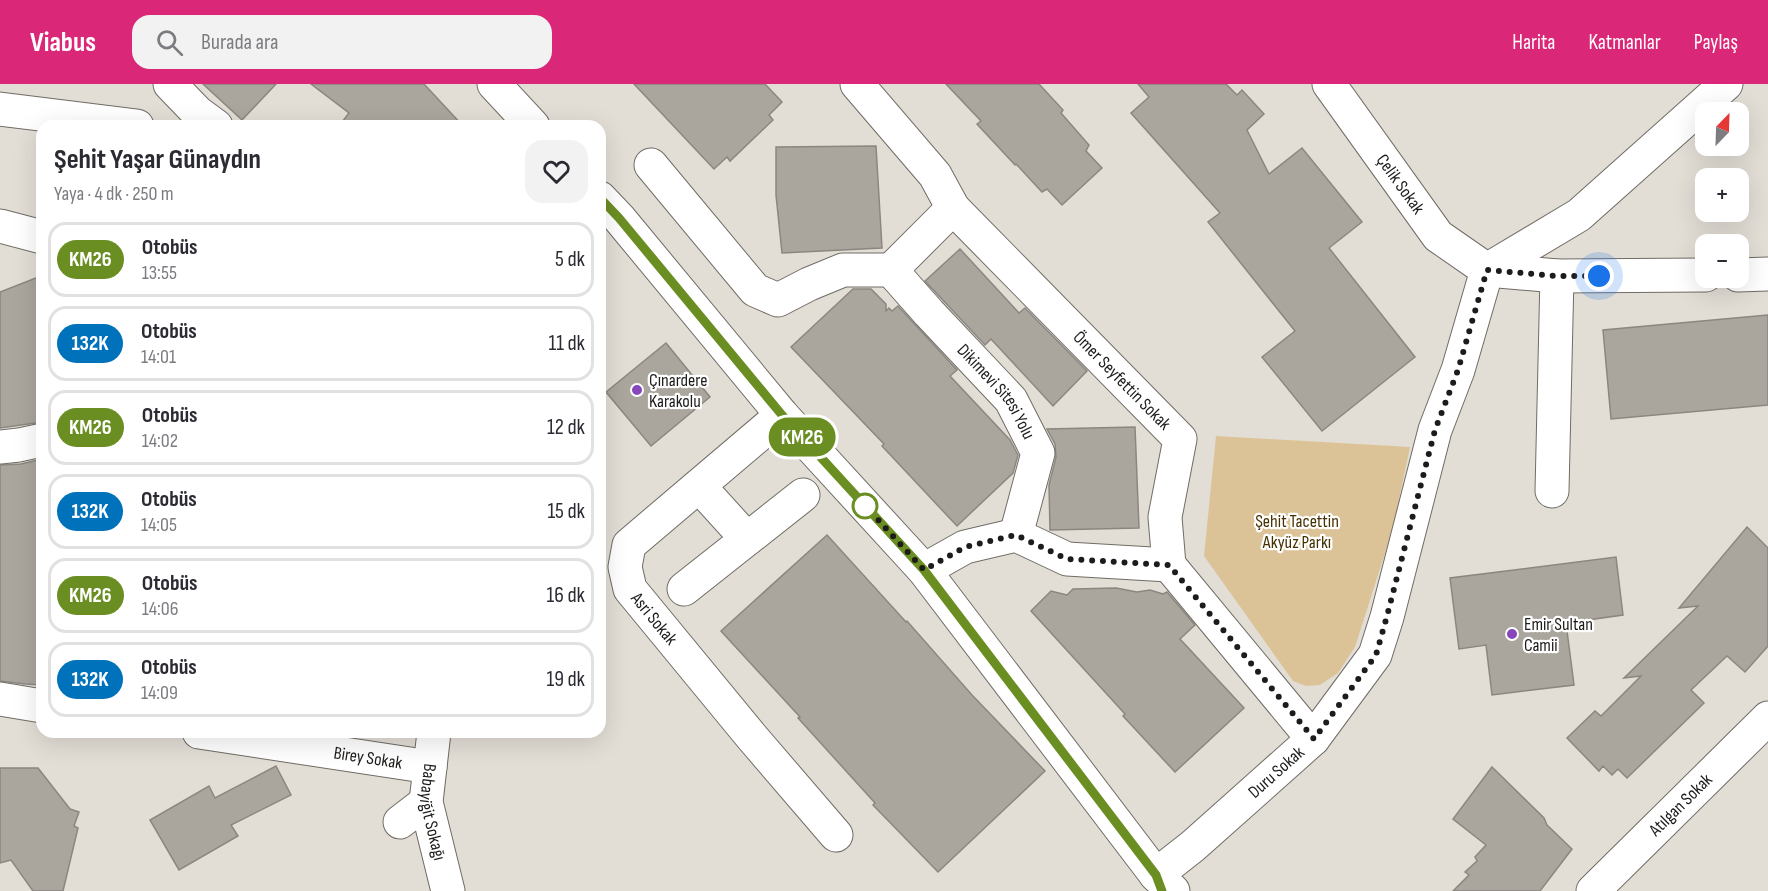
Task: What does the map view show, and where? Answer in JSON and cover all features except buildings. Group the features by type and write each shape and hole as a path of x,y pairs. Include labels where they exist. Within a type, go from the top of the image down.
{"street":[{"path":"170,84 208,120"},
{"path":"494,84 527,120"},
{"name":"Ömer Seyfettin Sokak","path":"857,84 935,175 953,208 1180,439 1165,517 1169,565"},
{"name":"Çelik Sokak","path":"1329,84 1438,236 1487,270"},
{"path":"1487,270 1579,215 1726,84"},
{"path":"0,109 89,120"},
{"path":"651,165 755,290 778,300 843,270 891,270 953,208"},
{"path":"606,216 782,415 924,570 1165,888"},
{"path":"0,226 36,235"},
{"name":"Dikimevi Sitesi Yolu","path":"891,270 928,314 1011,400 1038,453 1016,535"},
{"path":"1487,270 1557,276 1695,275"},
{"name":"Duru Sokak","path":"1165,888 1193,846 1314,739 1376,655 1435,430 1458,370 1487,270"},
{"path":"1749,275 1768,274"},
{"path":"1552,491 1557,276"},
{"name":"Asri Sokak","path":"782,415 613,561 625,567 630,589 836,835"},
{"path":"0,447 36,441"},
{"path":"699,486 747,539"},
{"path":"684,589 803,495"},
{"path":"924,570 965,547 1016,535 1067,559 1169,565 1314,739"},
{"path":"0,699 36,705"},
{"name":"Atılgan Sokak","path":"1593,891 1768,718"},
{"name":"Birey Sokak","path":"239,738 430,767"},
{"name":"Babayiğit Sokağı","path":"433,738 426,802 448,891"},
{"path":"400,822 426,802"}],"green space":[{"name":"Şehit Tacettin Akyüz Parkı","path":"1216,436 1410,447 1393,528 1355,647 1338,673 1320,685 1306,686 1293,681 1204,556"}],"bus line":[{"name":"KM26","path":"606,204 782,415 924,570 1156,875 1162,891"}],"place":[{"name":"Çınardere Karakolu","path":"637,390"},
{"name":"Emir Sultan Camii","path":"1512,634"}],"route":[{"path":"865,506 861,501 924,570 965,547 1016,535 1067,559 1169,565 1314,739 1376,655 1435,430 1458,370 1487,270 1557,276 1599,276"}]}
